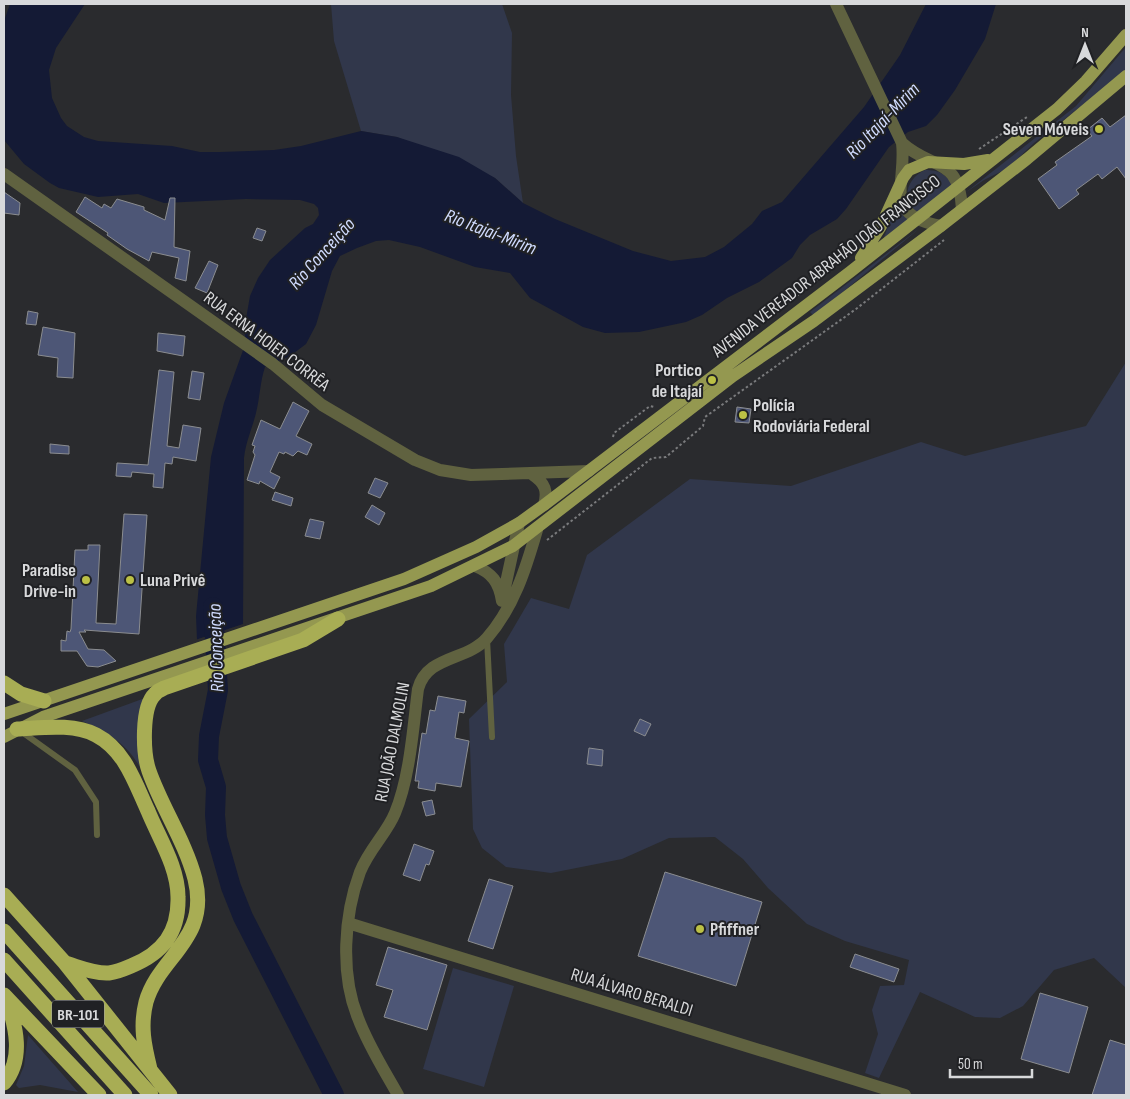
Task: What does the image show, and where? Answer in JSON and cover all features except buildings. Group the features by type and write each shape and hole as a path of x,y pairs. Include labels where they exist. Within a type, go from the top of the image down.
{"highway":[{"path":"150,1069 142,1038 146,1001 158,977 188,938 193,924 196,903 195,880 148,769 145,720 148,706 155,694 186,675 270,646 303,640 338,619"},
{"path":"4,683 21,694 44,701"},
{"path":"10,733 47,728 84,731 95,735 111,746 129,770 174,872 178,896 176,920 170,936 162,948 148,959 110,973 65,963"},
{"path":"4,895 65,963 170,1095"},
{"name":"BR-101","path":"4,932 151,1095"},
{"path":"4,960 125,1095"},
{"path":"4,996 14,1022 16,1049 13,1069 4,1083"},
{"path":"4,996 99,1095"}],"main road":[{"name":"AVENIDA VEREADOR ABRAHÃO JOÃO FRANCISCO","path":"4,714 430,569 476,547 519,523 589,472 850,272 995,158 1073,95 1126,35"},
{"name":"AVENIDA VEREADOR ABRAHÃO JOÃO FRANCISCO","path":"338,619 431,586 513,546 733,376 814,321 941,226 1126,76"},
{"path":"850,272 878,231 900,182 913,167 934,162 964,164 995,158"},
{"path":"10,733 43,717 186,675"}],"street":[{"path":"836,4 901,139 904,161 899,193 902,204 908,212 918,218 941,226"},
{"path":"901,139 915,153 947,169 959,185 962,209"},
{"name":"RUA ERNA HOIER CORRÊA","path":"4,174 273,364 306,393 343,418 433,468 471,475 533,475 589,472"},
{"path":"533,475 544,484 546,491 544,505"},
{"name":"RUA JOÃO DALMOLIN","path":"497,622 509,576 513,546 519,523"},
{"name":"RUA JOÃO DALMOLIN","path":"398,1095 367,1040 357,1016 350,990 348,923 360,872 369,852 395,814 402,793 418,689 423,676 438,664 478,645 487,638 512,601 536,530"},
{"path":"475,566 488,572 495,579 502,601"},
{"name":"RUA ÁLVARO BERALDI","path":"348,923 905,1095"}],"lane":[{"path":"487,638 492,737"},
{"path":"10,733 75,770 96,802 97,836"}],"path":[{"path":"974,151 1033,112"},
{"path":"790,302 856,247"},
{"path":"613,442 614,433 650,406 657,408"}],"shaded area":[{"path":"331,4 502,4 512,33 511,95 516,156 523,203 495,178 397,137 361,131 334,41"},
{"path":"1126,47 1126,71 1034,143 1008,168 984,180 965,193 1076,106"},
{"path":"925,170 942,173 953,185 917,213 909,202 908,190 914,178"},
{"path":"897,204 908,220 884,238 884,237"},
{"path":"920,228 814,316 810,312"},
{"path":"1126,362 1126,988 1094,958 1054,970 1023,1006 1000,1018 975,1017 920,992 879,1078 865,1073 878,1034 872,1010 880,986 904,985 909,960 845,941 807,924 768,888 743,859 715,837 669,838 622,859 551,873 506,867 482,848 473,829 469,719 507,682 504,644 531,598 569,609 587,555 690,479 791,486 921,442 965,456 1086,426"},
{"path":"145,698 140,742 141,769 129,752 116,739 82,721"},
{"path":"453,968 514,986 484,1087 423,1069"},
{"path":"28,1035 78,1092 40,1085 19,1088 16,1085 24,1066"}],"water":[{"name":"Rio Itajaí-Mirim","path":"10,4 85,4 56,48 49,70 52,98 61,118 67,126 84,137 98,141 172,146 200,152 220,152 274,150 301,146 361,131 397,137 459,157 495,178 523,203 555,219 633,251 671,261 705,257 724,247 752,224 762,211 782,202 864,107 900,55 926,4 996,4 985,39 955,90 937,115 926,126 908,132 889,147 837,219 810,235 800,245 792,258 759,282 727,298 702,315 686,322 639,332 605,333 583,327 530,298 510,273 475,267 420,247 389,240 376,241 340,256 332,271 316,325 306,344 290,356 265,367 263,373 256,413 244,458 243,625 197,640 196,616 211,457 224,403 246,342 244,330 250,296 258,278 270,260 305,228 313,224 319,215 318,208 314,204 300,200 246,199 164,203 138,194 98,197 59,188 50,183 24,164 4,140 4,21"}],"pier":[{"path":"246,623 244,627 198,642 195,640"}],"waterway":[{"name":"Rio Conceição","path":"213,607 218,690 209,736 208,760 216,787 215,815 217,838 231,887 243,917 334,1095"}],"place":[{"name":"Seven Móveis","path":"1099,129"},
{"name":"Portico de Itajaí","path":"712,380"},
{"name":"Polícia Rodoviária Federal","path":"743,415"},
{"name":"Paradise Drive-in","path":"86,580"},
{"name":"Luna Privê","path":"130,580"},
{"name":"Pfiffner","path":"700,929"}]}
